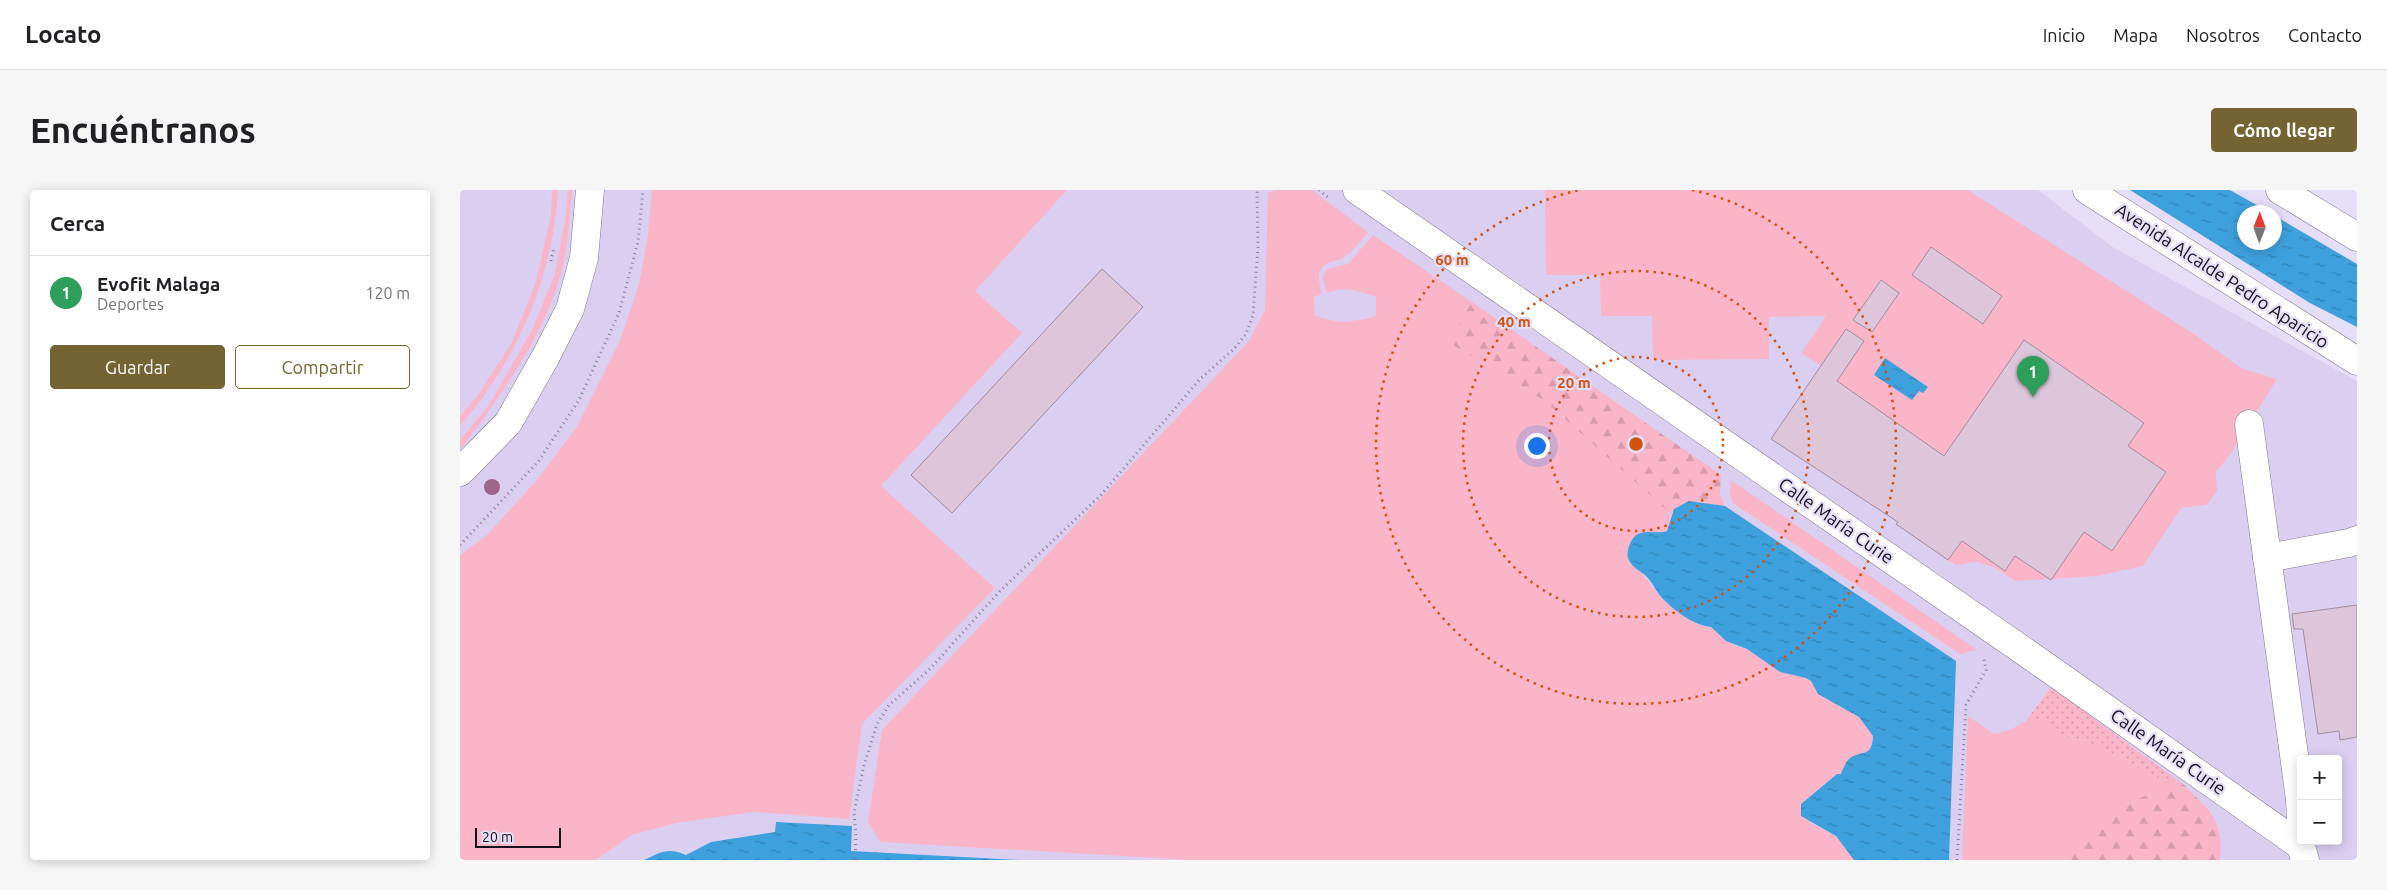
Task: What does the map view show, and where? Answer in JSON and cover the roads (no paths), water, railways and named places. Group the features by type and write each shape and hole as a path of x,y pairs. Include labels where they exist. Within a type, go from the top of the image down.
{"street":[{"path":"460,472 508,423 546,358 570,309 584,258 590,190"},
{"name":"Calle María Curie","path":"1357,190 2297,839"},
{"name":"Avenida Alcalde Pedro Aparicio","path":"2088,190 2357,361"},
{"path":"2280,190 2357,237"},
{"path":"2249,424 2300,800"},
{"path":"2267,558 2357,540"}],"water":[{"path":"2130,190 2230,190 2257,205 2237,205 2237,250 2282,250 2282,220 2357,264 2357,327 2310,303"},
{"path":"1885,358 1928,387 1923,393 1919,391 1912,400 1874,375"},
{"path":"1689,501 1725,506 1956,661 1949,860 1854,860 1836,836 1801,816 1801,804 1837,774 1841,774 1849,759 1868,751 1871,748 1873,736 1859,717 1818,694 1811,681 1780,672 1747,649 1726,641 1711,627 1704,626 1679,613 1668,604 1647,577 1631,564 1628,553 1634,537 1646,532 1667,531 1674,509"},
{"path":"776,822 852,826 851,851 1020,860 644,860 669,851 686,855 711,842 775,832"}],"place":[{"name":"Evofit Malaga","path":"2033,397"}]}
